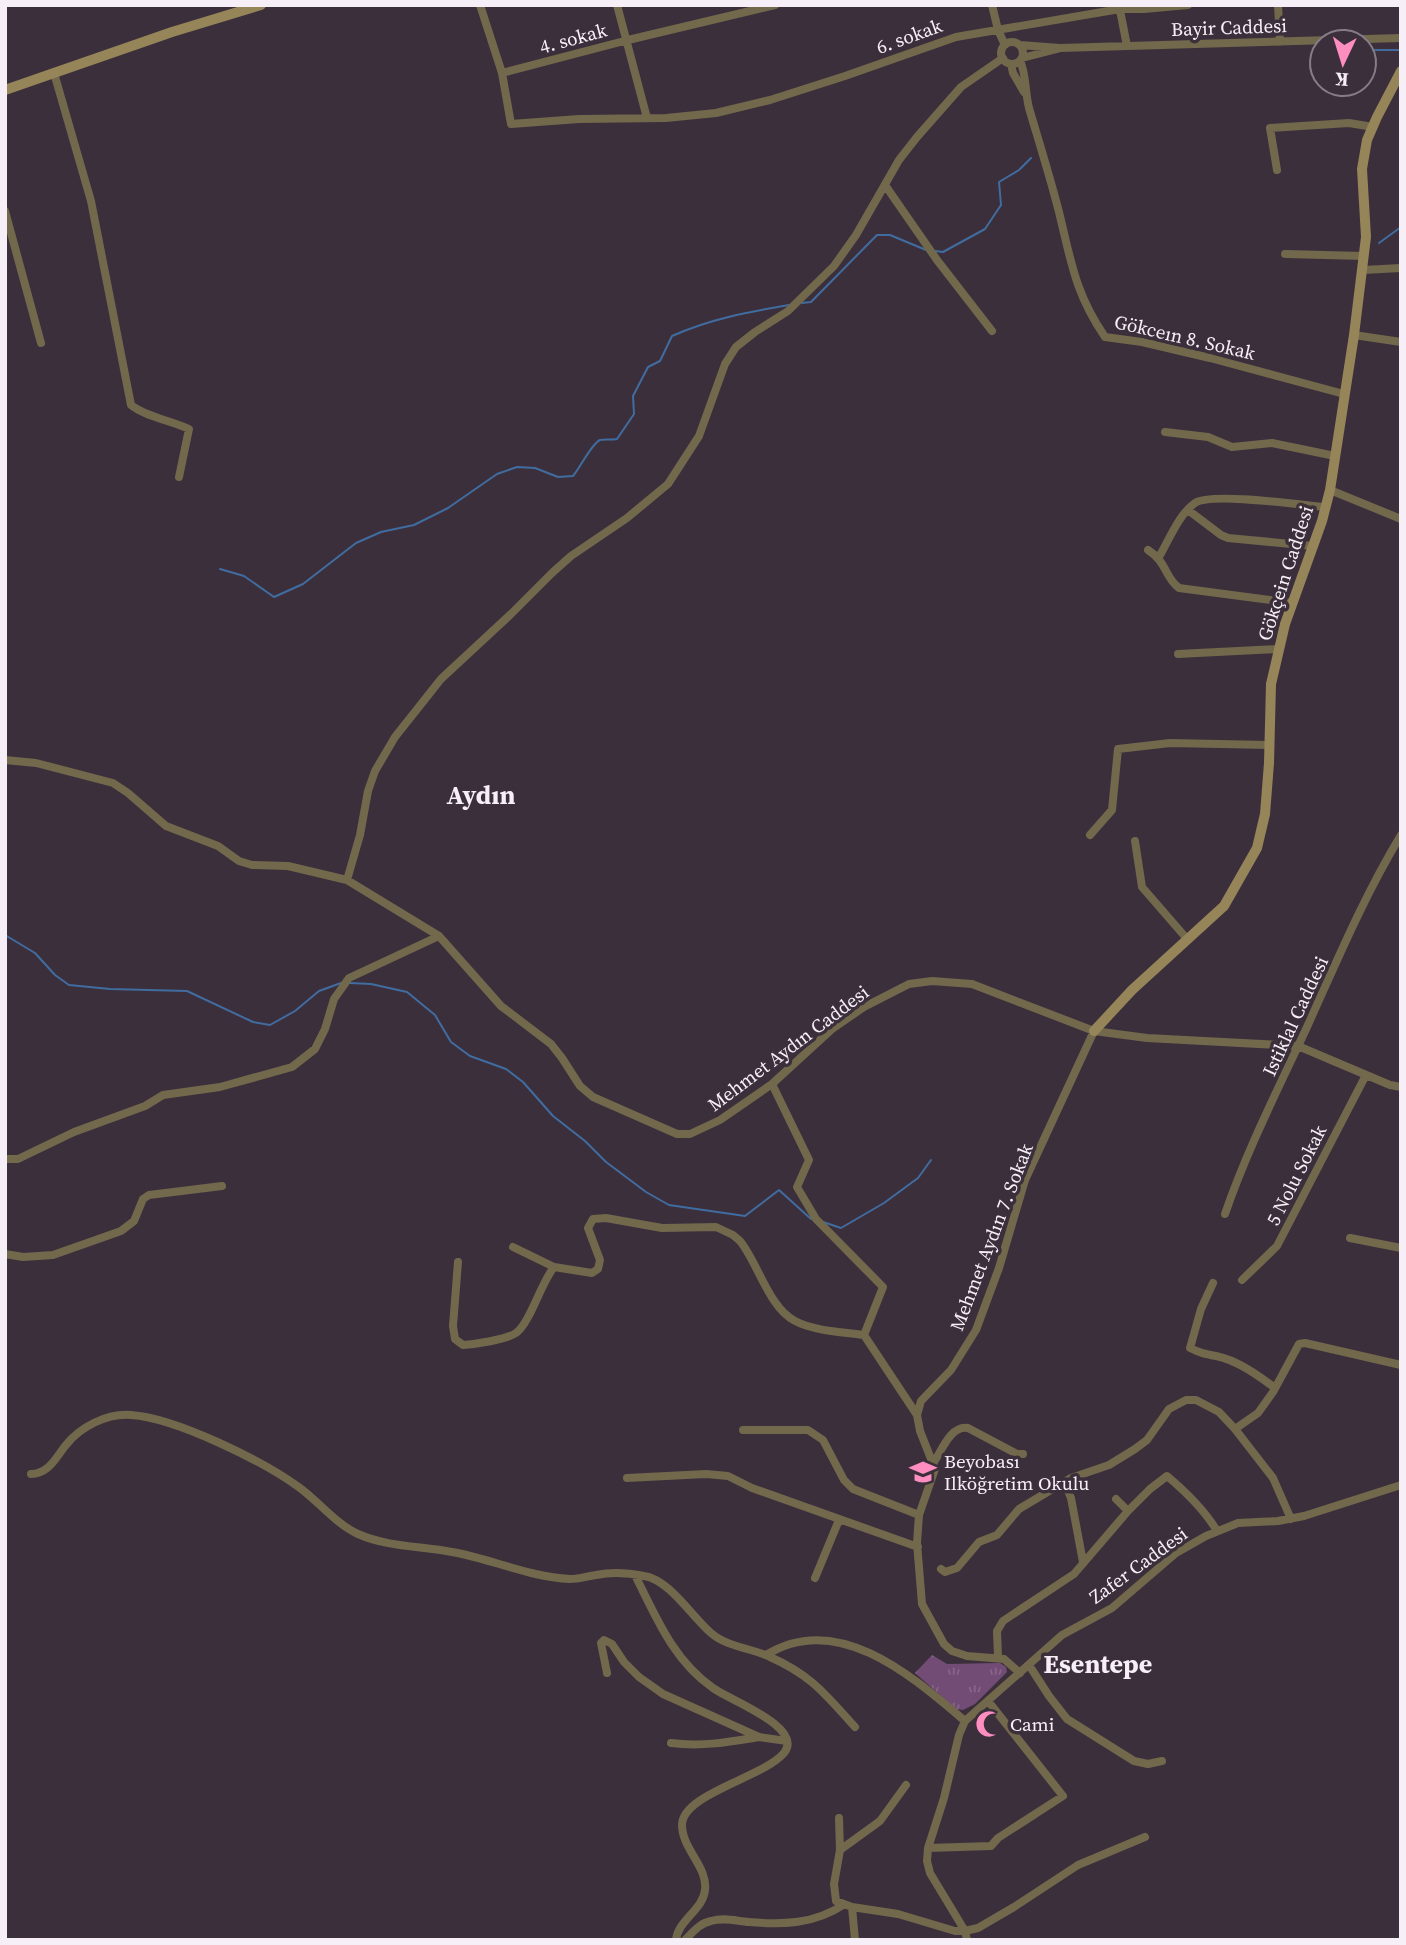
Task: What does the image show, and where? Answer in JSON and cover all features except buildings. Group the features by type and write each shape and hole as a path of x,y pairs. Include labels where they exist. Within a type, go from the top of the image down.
{"street":[{"path":"5,90 172,32 261,5"},
{"path":"480,5 502,73"},
{"path":"617,5 647,118"},
{"name":"4. sokak","path":"502,73 755,7 775,5"},
{"path":"992,5 1005,45"},
{"name":"6. sokak","path":"502,73 511,124 716,113 770,100 956,37 1120,7 1144,9 1188,5"},
{"path":"1278,5 1280,42"},
{"path":"1120,7 1127,46"},
{"name":"Bayir Caddesi","path":"1020,45 1060,48 1400,39"},
{"path":"1014,42 1020,45 1023,51 1021,59 1011,64 1003,58 1001,51 1005,45 1014,42"},
{"name":"Bayir Caddesi","path":"1021,59 1060,48"},
{"path":"347,880 375,771 395,737 441,679 571,556 627,518 668,484 699,436 725,364 736,347 755,331 788,312 834,266 917,137 951,97 1003,58"},
{"name":"Gökceın 8. Sokak","path":"1021,59 1024,92"},
{"name":"Gökceın 8. Sokak","path":"1011,64 1024,92 1075,281 1105,337 1199,355 1344,394"},
{"name":"Gökçein Caddesi","path":"1094,1031 1132,990 1224,906 1257,848 1265,814 1271,684 1279,649 1330,490 1363,270 1366,237 1362,169 1367,140 1401,71"},
{"path":"54,73 91,201 131,405 138,411 167,419 189,429 179,477"},
{"path":"1277,170 1270,128 1349,123 1373,127"},
{"path":"885,185 937,260 992,331"},
{"path":"5,211 41,343"},
{"path":"1285,254 1364,256"},
{"path":"1363,270 1401,268"},
{"path":"1354,335 1401,342"},
{"path":"1165,432 1208,437 1232,447 1272,443 1335,456"},
{"path":"1330,490 1401,519"},
{"path":"1159,557 1188,510 1196,503 1211,499 1325,507"},
{"path":"1188,510 1228,538 1313,546"},
{"path":"1148,550 1159,557 1179,588 1293,603"},
{"path":"1178,654 1279,649"},
{"path":"1090,835 1112,810 1118,749 1170,743 1269,745"},
{"name":"Mehmet Aydın Caddesi","path":"5,760 36,763 113,783 166,826 218,846 239,861 253,865 288,866 347,880 439,936 501,1006 551,1044 580,1086 593,1097 677,1134 690,1134 720,1120 772,1084 832,1029 864,1007 909,984 932,981 972,984 1094,1031 1147,1038 1298,1046 1401,1087"},
{"name":"Istiklal Caddesi","path":"1225,1214 1298,1046 1384,864 1401,835"},
{"path":"1135,841 1142,887 1188,940"},
{"path":"5,1159 18,1159 74,1132 145,1106 163,1095 220,1087 292,1067 315,1049 325,1029 334,999 347,981 439,936"},
{"name":"Mehmet Aydın 7. Sokak","path":"917,1415 920,1401 951,1370 976,1330 999,1268 1025,1180 1094,1031"},
{"name":"5 Nolu Sokak","path":"1242,1280 1277,1247 1366,1075"},
{"path":"772,1084 809,1160 796,1187 816,1219 883,1287 864,1335"},
{"path":"5,1254 23,1257 53,1255 121,1231 134,1221 143,1199 149,1195 222,1186"},
{"path":"513,1247 554,1267 593,1273 598,1269 600,1260 588,1227 593,1219 606,1218 662,1228 716,1227 733,1235 747,1249 786,1315 804,1325 864,1335 917,1415 920,1431 934,1462 934,1474 919,1515 922,1604 944,1644 958,1654 998,1657 1020,1673"},
{"path":"1350,1238 1401,1248"},
{"path":"458,1262 453,1326 455,1339 463,1345 510,1336 519,1330 554,1267"},
{"path":"1213,1283 1201,1309 1189,1348 1206,1356 1216,1356 1233,1362 1275,1388"},
{"path":"1235,1429 1258,1413 1299,1345 1305,1343 1401,1365"},
{"path":"941,1569 950,1571 957,1568 972,1548 997,1535 1019,1509 1064,1482 1109,1465 1135,1449 1147,1440 1169,1409 1186,1400 1196,1401 1219,1412 1235,1429 1273,1478 1291,1519"},
{"path":"31,1474 48,1468 67,1444 91,1424 122,1414 151,1418 201,1436 277,1474 355,1533 371,1539 461,1553 522,1571 562,1578 582,1578 598,1574 647,1576 660,1582 714,1636 766,1655 806,1675 855,1727"},
{"path":"934,1462 954,1431 962,1427 1017,1454 1023,1454"},
{"path":"743,1430 808,1430 823,1440 844,1480 853,1489 919,1515"},
{"path":"626,1478 706,1474 728,1476 752,1488 918,1547"},
{"path":"998,1657 997,1631 1003,1621 1074,1574 1128,1511 1167,1476 1185,1491 1217,1531"},
{"path":"1064,1482 1070,1498 1083,1562"},
{"name":"Zafer Caddesi","path":"965,1721 1062,1635 1112,1608 1176,1553 1238,1523 1291,1519 1339,1507 1401,1485"},
{"path":"1116,1499 1128,1511"},
{"path":"815,1578 839,1520"},
{"path":"635,1575 667,1640 684,1661 713,1689 745,1704 774,1723 782,1730 787,1741 786,1751 779,1758 699,1801 684,1816 682,1824 685,1839 704,1877 705,1889 699,1905 680,1929 676,1940"},
{"path":"607,1673 601,1643 604,1640 612,1644 624,1662 639,1677 663,1694 759,1737 787,1741"},
{"path":"766,1655 782,1645 802,1640 860,1648 908,1674 965,1721 958,1735 944,1798 928,1848 929,1873 966,1935"},
{"path":"1029,1665 1067,1719 1134,1761 1149,1764 1162,1761"},
{"path":"928,1848 991,1846 998,1838 1063,1796 988,1701"},
{"path":"671,1743 726,1743 759,1737"},
{"path":"840,1850 880,1821 906,1785"},
{"path":"839,1818 840,1850 834,1895 836,1901 848,1906 898,1914 966,1935"},
{"path":"966,1935 1077,1866 1145,1838"},
{"path":"685,1940 701,1925 710,1921 805,1921 848,1906"},
{"path":"848,1906 855,1940"}],"green space":[{"path":"932,1655 947,1664 1000,1663 1006,1667 1007,1672 975,1704 963,1710 956,1709 915,1673"}],"waterway":[{"path":"1378,50 1401,50"},
{"path":"935,251 943,252 985,229 1001,205 999,182 1019,170 1031,158"},
{"path":"1379,243 1401,227"},
{"path":"802,303 811,302 877,235 890,235 926,250"},
{"path":"220,569 244,576 274,597 303,584 356,543 381,532 414,525 448,508 497,474 517,467 535,468 558,477 573,476 597,442 617,439 634,414 633,396 648,367 660,361 672,336 744,313 789,305"},
{"path":"5,935 35,953 55,975 69,985 187,991 253,1022 270,1025 295,1011 319,991 341,983"},
{"path":"350,983 371,984 407,992 435,1015 451,1042 470,1056 506,1069 523,1082 553,1116 606,1162 646,1192 669,1205 745,1216 779,1190 811,1219"},
{"path":"823,1222 841,1228 884,1203 918,1178 931,1160"}],"place":[{"name":"Beyobası Ilköğretim Okulu","path":"923,1472"},
{"name":"Cami","path":"989,1724"}],"district":[{"name":"Aydın","path":"481,795"},
{"name":"Esentepe","path":"1098,1664"}]}
